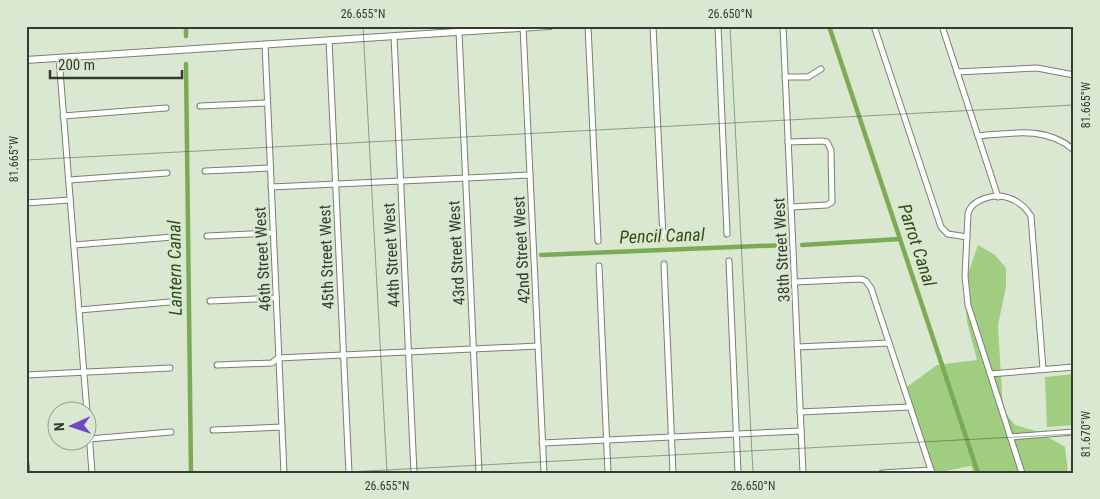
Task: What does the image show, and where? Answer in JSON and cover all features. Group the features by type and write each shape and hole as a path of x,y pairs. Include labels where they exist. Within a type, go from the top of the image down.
{"street":[{"path":"26,60 550,26"},
{"path":"588,26 598,241"},
{"path":"653,26 663,237"},
{"path":"718,26 728,234"},
{"name":"38th Street West","path":"783,26 804,473"},
{"path":"874,26 941,227 948,234 966,238"},
{"path":"942,26 998,197"},
{"name":"42nd Street West","path":"523,27 544,473"},
{"name":"43rd Street West","path":"459,32 479,473"},
{"name":"44th Street West","path":"394,36 414,473"},
{"name":"45th Street West","path":"329,40 349,473"},
{"name":"46th Street West","path":"264,44 284,473"},
{"path":"59,58 86,402"},
{"path":"957,72 1038,68 1074,75"},
{"path":"785,77 813,75 821,69"},
{"path":"200,106 267,103"},
{"path":"63,116 166,108"},
{"path":"978,136 1037,133 1060,140 1074,150"},
{"path":"788,142 827,142 831,150 832,202 827,205 791,207"},
{"path":"205,171 270,168"},
{"path":"69,180 167,173"},
{"path":"271,188 530,176"},
{"path":"1022,473 968,306 965,276 966,238 968,214 973,204 998,197 1009,198 1018,202 1028,212 1032,220 1043,369"},
{"path":"26,203 70,200"},
{"path":"206,236 273,233"},
{"path":"74,245 173,237"},
{"path":"729,261 738,473"},
{"path":"664,264 673,473"},
{"path":"599,266 608,473"},
{"path":"795,282 866,281 871,288 932,472 882,473"},
{"path":"210,301 276,298"},
{"path":"79,310 170,302"},
{"path":"797,347 889,343"},
{"path":"217,365 272,362 278,358 538,346"},
{"path":"990,374 1074,367"},
{"path":"26,375 84,370 89,374 170,368"},
{"path":"800,412 910,407"},
{"path":"212,430 282,427"},
{"path":"542,443 802,431"},
{"path":"98,438 171,432"},
{"path":"1010,437 1074,432"},
{"path":"90,452 92,473"},
{"path":"26,464 27,473"}],"green space":[{"path":"978,245 995,255 1006,268 1006,287 998,325 1003,410 1015,425 1039,432 1065,447 1068,473 974,473 971,466 935,473 904,389 937,365 977,360 967,322 964,285"},
{"path":"1074,374 1074,425 1047,427 1045,377"}],"waterway":[{"name":"Lantern Canal","path":"186,26 186,36"},
{"name":"Parrot Canal","path":"829,26 978,473"},
{"name":"Lantern Canal","path":"186,64 191,473"},
{"name":"Pencil Canal","path":"802,245 900,239"},
{"name":"Pencil Canal","path":"541,255 785,245"}]}
